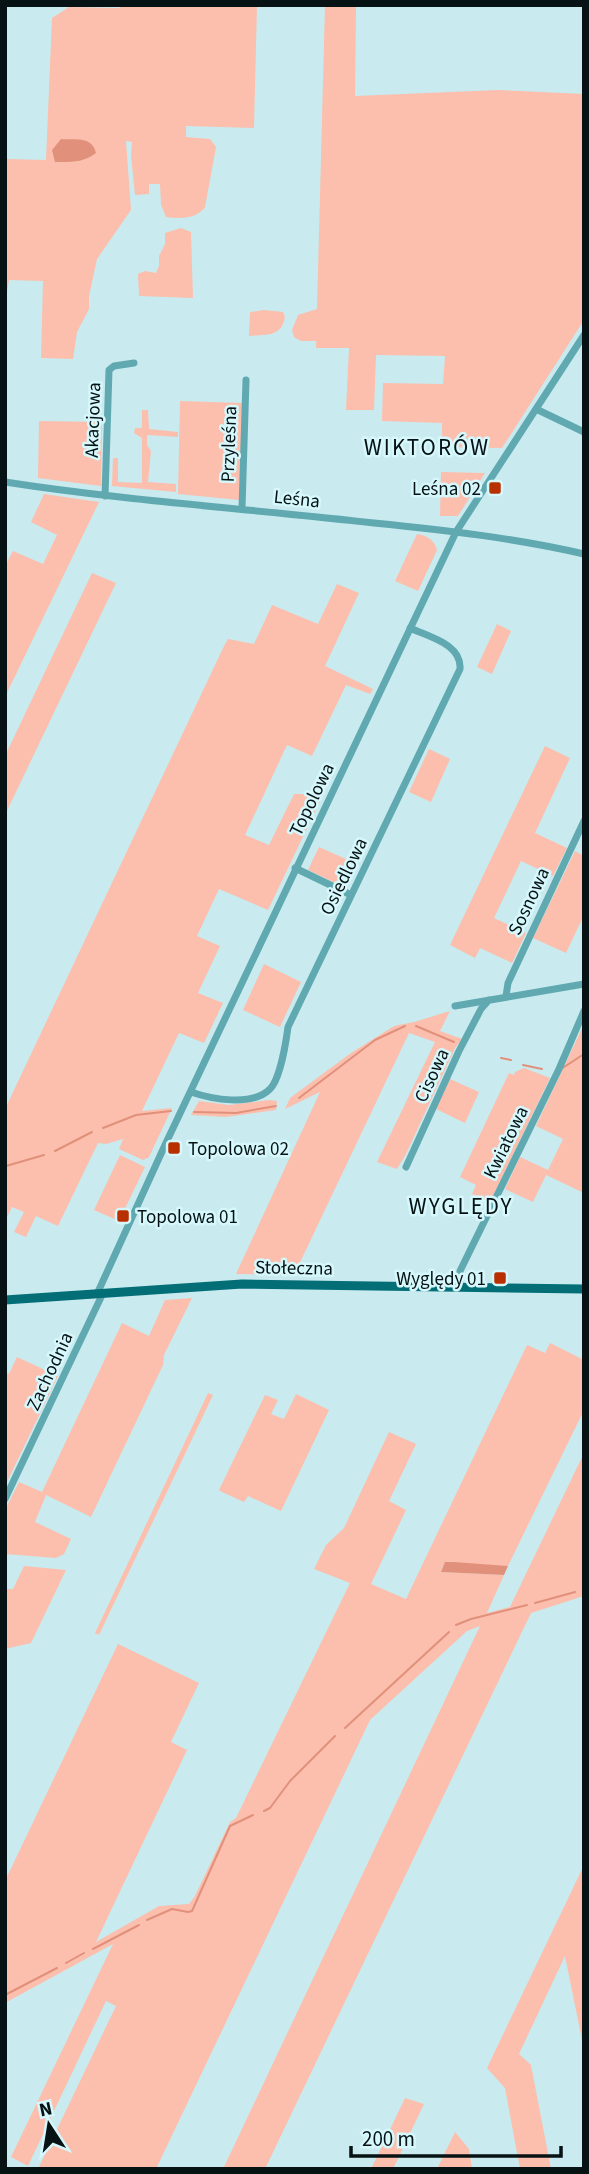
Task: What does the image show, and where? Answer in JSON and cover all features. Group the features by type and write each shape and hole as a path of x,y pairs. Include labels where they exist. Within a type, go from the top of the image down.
{"main road":[{"name":"Stołeczna","path":"5,1300 242,1284 584,1289"}],"street":[{"name":"Topolowa","path":"100,1294 295,868 456,532 584,335"},
{"name":"Akacjowa","path":"105,496 109,370 114,366 134,363"},
{"name":"Przyleśna","path":"242,508 246,380"},
{"path":"536,409 584,432"},
{"name":"Leśna","path":"5,482 105,496 456,532 584,554"},
{"name":"Osiedlowa","path":"191,1092 215,1099 241,1100 260,1096 270,1090 285,1052 288,1027 460,670 459,655 454,649 410,628"},
{"name":"Sosnowa","path":"506,996 508,983 584,821"},
{"path":"295,868 351,895"},
{"path":"455,1006 584,984"},
{"name":"Cisowa","path":"406,1167 459,1051 481,1009 489,1000"},
{"name":"Kwiatowa","path":"460,1287 460,1271 584,1012"},
{"name":"Zachodnia","path":"5,1499 100,1294"}],"shaded area":[{"path":"120,5 257,5 254,128 186,126 186,137 210,139 216,147 205,207 198,214 182,218 166,217 161,205 160,184 149,184 149,194 135,195 132,142 126,141 131,210 97,259 89,309 77,332 73,359 41,358 43,281 9,280 5,292 5,159 46,160 52,18 69,7 120,8"},
{"path":"325,5 356,5 355,96 498,90 584,94 584,320 502,448 442,447 442,423 382,421 383,383 443,384 445,356 376,355 374,410 346,410 349,348 316,348 316,341 301,341 294,337 292,330 298,315 317,309"},
{"path":"61,139 87,141 96,153 81,160 55,162 52,150"},
{"path":"181,228 191,232 193,298 139,296 138,274 145,271 156,273 159,256 165,244 165,233"},
{"path":"250,312 283,312 283,324 272,334 249,336"},
{"path":"180,401 243,403 239,500 178,494"},
{"path":"142,410 148,410 149,429 178,432 178,437 147,435 147,445 151,451 148,482 176,484 176,492 112,486 113,458 118,458 118,482 142,483 142,438 134,433 135,428 142,428"},
{"path":"39,421 102,422 101,486 38,478"},
{"path":"441,472 485,473 458,516 440,516"},
{"path":"44,494 99,502 5,697 5,566 13,551 43,564 57,535 31,522"},
{"path":"417,534 430,539 437,550 418,591 395,581"},
{"path":"92,573 116,583 5,815 5,756"},
{"path":"337,584 359,593 325,666 373,689 370,694 346,685 312,756 287,745 245,835 269,845 294,794 307,794 321,799 268,910 219,889 197,936 220,946 198,993 223,1003 204,1043 179,1033 142,1111 172,1108 149,1157 143,1160 119,1149 123,1139 106,1144 98,1143 58,1226 36,1216 26,1237 14,1232 24,1212 12,1207 5,1221 5,1109 225,644 228,639 254,644 272,605 318,624"},
{"path":"497,624 511,631 492,674 477,667"},
{"path":"545,746 570,758 535,833 567,848 553,876 521,861 494,918 526,933 512,963 480,948 475,958 450,945"},
{"path":"429,749 450,759 431,802 409,792"},
{"path":"319,847 357,864 346,888 308,870"},
{"path":"575,851 584,856 584,915 566,953 533,938"},
{"path":"264,964 301,982 280,1027 243,1010"},
{"path":"450,1011 440,1031 462,1039 455,1048 397,1169 377,1162 435,1042 409,1033 294,1275 236,1274 320,1092 285,1109 290,1098 351,1053 394,1026"},
{"path":"584,1024 584,1193 546,1175 533,1202 505,1189 520,1157 548,1170 563,1139 536,1126"},
{"path":"524,1068 550,1078 490,1202 472,1194 476,1185 460,1177 509,1073 514,1075"},
{"path":"450,1079 479,1092 465,1123 436,1109"},
{"path":"199,1101 229,1105 277,1101 276,1110 226,1117 191,1115"},
{"path":"120,1155 145,1167 119,1221 94,1210"},
{"path":"192,1298 91,1517 46,1495 35,1522 71,1539 64,1554 56,1558 5,1554 5,1510 19,1482 42,1492 122,1323 149,1336 165,1300"},
{"path":"550,1343 584,1360 584,1410 508,1566 443,1566 441,1572 504,1575 487,1613 510,1607 584,1453 584,1596 531,1613 265,2169 223,2169 480,1626 467,1631 370,1720 156,2169 38,2169 116,2006 106,2001 28,2166 11,2157 113,1944 5,2003 5,1881 118,1644 199,1683 171,1742 187,1750 96,1942 159,1906 189,1904 195,1896 230,1822 236,1818 350,1583 314,1569 326,1545 344,1528 389,1432 416,1444 389,1501 406,1510 371,1584 406,1599 527,1345 545,1353"},
{"path":"17,1357 58,1376 5,1486 5,1372 9,1374"},
{"path":"208,1393 213,1395 99,1635 95,1633"},
{"path":"296,1394 329,1410 281,1511 248,1496 244,1502 219,1490 265,1395 278,1400 271,1414 284,1419"},
{"path":"445,1562 508,1566 504,1575 441,1572"},
{"path":"24,1566 66,1570 31,1643 5,1649 5,1589 13,1589"},
{"path":"584,1865 584,2050 565,1956 519,2054 531,2065 551,2169 520,2169 505,2088 487,2068"},
{"path":"405,2098 424,2104 393,2169 371,2169"},
{"path":"455,2132 469,2149 472,2169 437,2169"}],"waterway":[{"path":"299,1098 375,1040 405,1026"},
{"path":"416,1026 454,1042"},
{"path":"561,1069 584,1054"},
{"path":"501,1058 511,1060"},
{"path":"523,1065 542,1069"},
{"path":"194,1112 236,1113 276,1106"},
{"path":"103,1128 136,1115 171,1111"},
{"path":"55,1151 92,1132"},
{"path":"6,1166 44,1155"},
{"path":"535,1603 575,1592"},
{"path":"456,1625 527,1605"},
{"path":"345,1728 449,1632"},
{"path":"264,1811 270,1808 290,1781 335,1736"},
{"path":"147,1920 172,1909 192,1911 230,1826 253,1815"},
{"path":"93,1949 139,1925"},
{"path":"66,1963 84,1953"},
{"path":"5,1995 57,1968"}],"place":[{"name":"Leśna 02","path":"495,488"},
{"name":"Topolowa 02","path":"174,1148"},
{"name":"Topolowa 01","path":"123,1216"},
{"name":"Wyględy 01","path":"500,1278"}],"district":[{"name":"WIKTORÓW","path":"427,447"},
{"name":"WYGLĘDY","path":"461,1206"}]}
